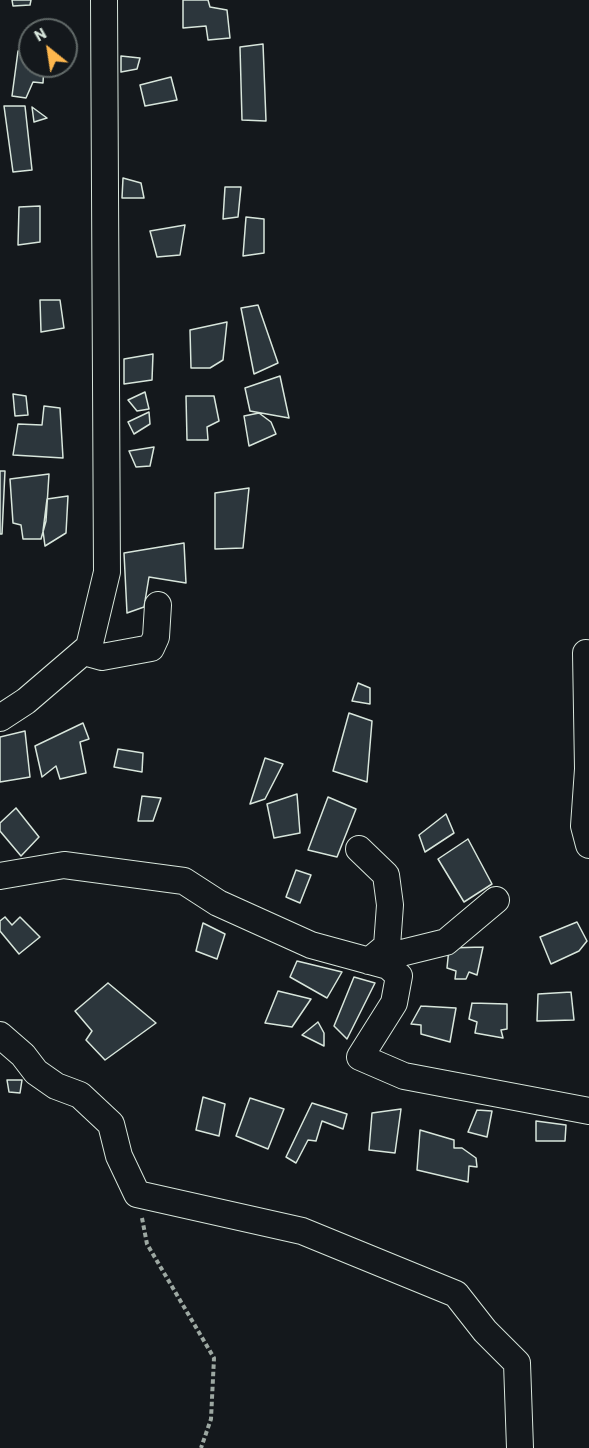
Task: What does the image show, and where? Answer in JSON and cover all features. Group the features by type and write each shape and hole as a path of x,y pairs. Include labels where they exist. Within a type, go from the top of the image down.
{"street":[{"path":"0,718 27,701 88,647 107,572 104,0"},
{"path":"84,651 102,657 152,648 156,637 158,605"},
{"path":"586,653 588,769 584,826 589,845"},
{"path":"359,849 386,875 390,905 387,946 369,961"},
{"path":"0,876 64,865 184,881 218,903 310,945 388,966 399,976 394,1003 360,1057 404,1076 589,1111"},
{"path":"369,961 446,942 496,900"},
{"path":"0,1035 23,1055 36,1072 56,1086 80,1095 111,1124 119,1156 137,1194 302,1231 456,1294 485,1331 517,1363 520,1448"}],"path":[{"path":"137,1194 147,1244 214,1358 211,1419 201,1448"}],"building":[{"path":"12,0 31,0 30,5 13,6"},
{"path":"183,0 208,0 210,7 227,10 230,38 208,40 206,26 183,28"},
{"path":"263,44 266,121 242,120 240,47"},
{"path":"18,51 18,78 43,78 43,83 33,82 26,98 12,96"},
{"path":"121,56 140,58 137,69 121,72"},
{"path":"171,77 177,100 145,106 140,85"},
{"path":"4,106 25,106 32,170 13,172"},
{"path":"32,107 47,118 34,122"},
{"path":"123,178 141,183 144,198 122,198"},
{"path":"225,187 241,187 238,217 223,219"},
{"path":"40,206 40,242 18,245 19,207"},
{"path":"246,217 264,219 264,253 243,256"},
{"path":"185,225 180,255 157,257 150,231"},
{"path":"40,300 60,300 64,328 41,332"},
{"path":"258,305 278,363 254,374 241,308"},
{"path":"227,322 223,360 210,368 191,368 190,330"},
{"path":"153,354 152,380 124,384 124,359"},
{"path":"280,376 289,418 250,411 245,388"},
{"path":"145,392 149,409 137,411 128,400"},
{"path":"13,394 26,396 28,415 15,416"},
{"path":"186,396 214,396 219,421 207,427 208,440 187,440"},
{"path":"44,406 60,408 63,458 13,455 18,424 42,425"},
{"path":"149,412 150,424 134,434 128,422"},
{"path":"259,413 271,422 276,434 249,446 244,416"},
{"path":"154,447 150,466 136,467 129,451"},
{"path":"0,471 5,471 2,534 0,534"},
{"path":"49,474 46,521 41,539 23,539 21,525 13,523 10,479"},
{"path":"249,488 243,548 215,549 215,493"},
{"path":"68,496 66,533 45,546 43,531 47,499"},
{"path":"184,543 186,583 149,577 144,607 127,613 124,553"},
{"path":"358,683 370,688 370,704 352,701"},
{"path":"349,713 372,721 367,782 333,771"},
{"path":"83,723 89,739 80,742 86,773 60,779 56,766 42,777 35,746"},
{"path":"25,731 30,777 0,782 0,737"},
{"path":"118,749 143,753 142,772 114,767"},
{"path":"265,758 283,764 265,799 250,804"},
{"path":"297,794 300,833 274,838 267,804"},
{"path":"142,796 161,798 153,821 138,821"},
{"path":"328,797 356,809 337,857 308,850"},
{"path":"16,808 39,837 21,856 0,831 0,823"},
{"path":"446,814 454,833 425,852 419,835"},
{"path":"468,839 492,884 464,902 438,859"},
{"path":"296,870 311,875 300,903 286,897"},
{"path":"5,917 12,925 20,917 40,937 19,954 0,931 0,921"},
{"path":"577,922 587,941 579,951 551,964 540,937"},
{"path":"203,923 225,934 217,959 196,951"},
{"path":"483,947 477,975 469,972 466,979 455,979 456,971 447,968 449,948"},
{"path":"297,961 342,972 327,998 290,977"},
{"path":"354,977 375,983 347,1039 334,1026"},
{"path":"108,983 156,1023 105,1060 86,1040 92,1031 75,1011"},
{"path":"278,991 311,999 292,1027 265,1023"},
{"path":"571,992 574,1020 537,1021 538,994"},
{"path":"472,1003 507,1004 507,1029 501,1030 503,1038 475,1033 477,1022 469,1019"},
{"path":"421,1006 456,1008 450,1042 421,1034 421,1025 411,1024"},
{"path":"318,1022 324,1033 324,1046 302,1035"},
{"path":"7,1080 22,1080 20,1093 9,1092"},
{"path":"203,1097 225,1104 219,1136 196,1130"},
{"path":"250,1098 284,1109 268,1149 236,1136"},
{"path":"312,1103 347,1114 343,1129 322,1121 316,1141 308,1140 296,1163 286,1157"},
{"path":"401,1109 395,1153 369,1150 372,1113"},
{"path":"477,1110 492,1111 487,1137 468,1132"},
{"path":"536,1121 566,1125 565,1141 536,1141"},
{"path":"420,1130 454,1140 454,1148 462,1148 476,1158 477,1167 469,1166 468,1182 417,1170"}]}
